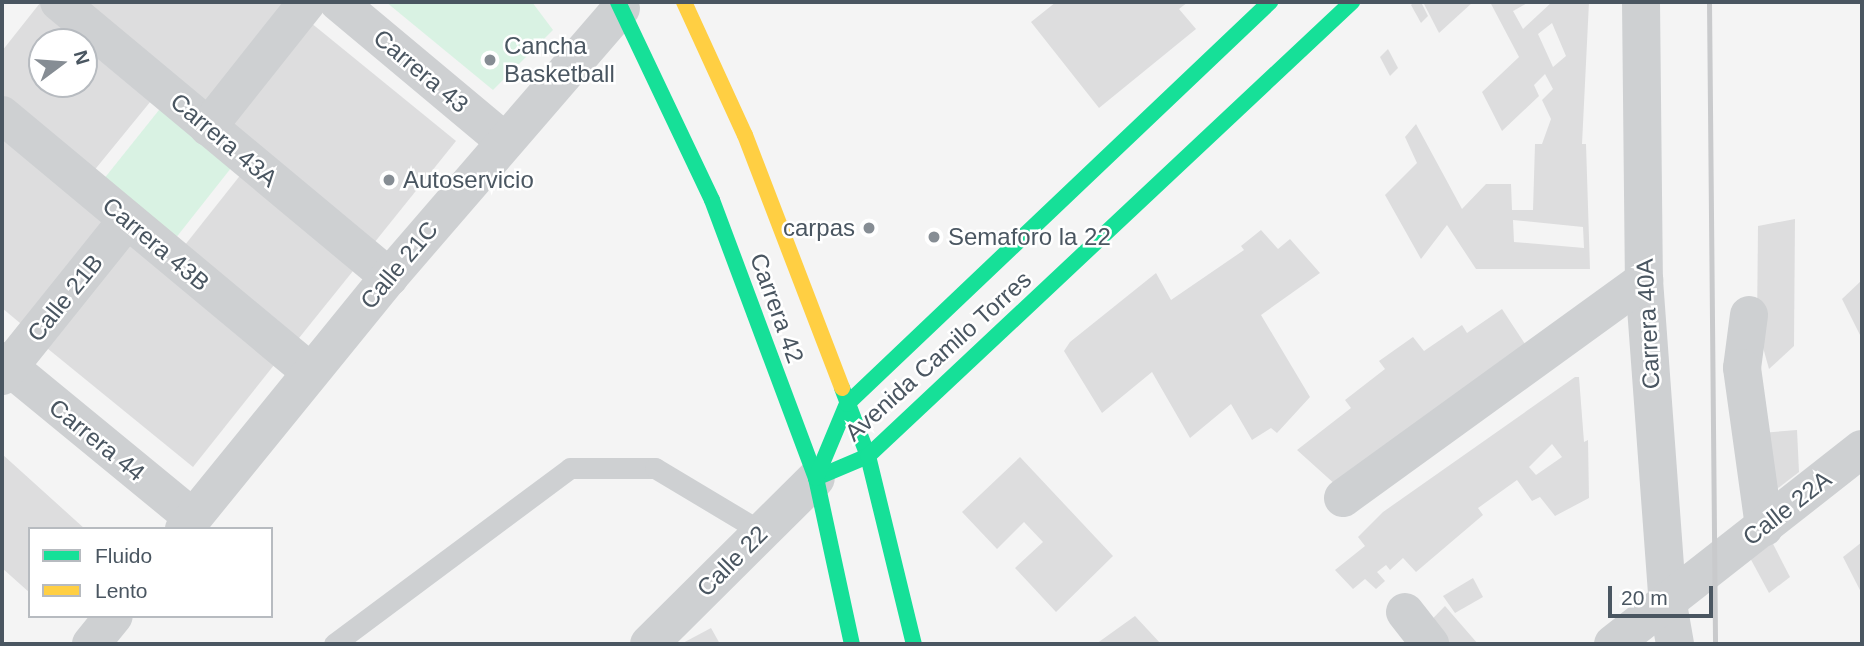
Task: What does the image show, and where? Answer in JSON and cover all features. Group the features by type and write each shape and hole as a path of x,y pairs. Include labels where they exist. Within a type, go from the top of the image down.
{"main road":[{"name":"Carrera 42","path":"684,2 745,135 868,456 914,644"},
{"name":"Avenida Camilo Torres","path":"816,478 847,404 1270,2"},
{"name":"Avenida Camilo Torres","path":"816,478 868,456 1352,2"},
{"name":"Carrera 42","path":"620,5 712,200 816,478 852,644"}],"street":[{"name":"Carrera 43A","path":"59,2 388,277"},
{"path":"208,127 307,2"},
{"name":"Carrera 43","path":"338,2 504,141"},
{"name":"Carrera 40A","path":"1641,2 1644,280 1668,604 1675,644"},
{"name":"Calle 21C","path":"188,523 388,277 620,5"},
{"name":"Carrera 43B","path":"2,115 310,372"},
{"name":"Calle 21B","path":"4,368 127,220"},
{"path":"1343,498 1644,280"},
{"path":"1749,315 1742,368 1764,527"},
{"name":"Carrera 44","path":"4,368 188,523"},
{"name":"Calle 22A","path":"1613,644 1668,604 1862,449"},
{"name":"Calle 22","path":"649,644 816,478"},
{"path":"1405,612 1430,644"},
{"path":"91,644 112,618"}],"lane":[{"path":"334,644 570,468 654,468 762,532"}],"green space":[{"name":"Cancha Basketball","path":"386,2 532,2 553,30 493,90"},
{"path":"163,105 235,163 175,239 103,180"}],"building":[{"path":"65,2 282,2 289,8 203,114"},
{"path":"1056,2 1188,2 1179,9 1196,29 1099,108 1031,22"},
{"path":"1421,2 1428,16 1421,23 1411,5"},
{"path":"1423,2 1473,2 1439,33"},
{"path":"1490,2 1529,2 1513,11 1523,29 1552,2 1589,2 1582,144 1586,144 1590,269 1476,269 1447,225 1421,259 1385,195 1417,163 1405,137 1416,124 1462,209 1486,184 1511,184 1512,210 1533,210 1535,144 1542,144 1551,119 1542,100 1553,89 1545,74 1534,85 1539,96 1502,131 1482,92 1519,57","holes":["1552,23 1566,56 1553,67 1538,34","1513,220 1583,227 1584,248 1514,242"]},
{"path":"40,3 71,28 28,28 28,98 98,98 98,50 155,96 88,178 2,107 2,51"},
{"path":"305,18 456,141 370,248 219,125"},
{"path":"1388,49 1398,68 1390,76 1380,57"},
{"path":"2,131 111,221 26,328 2,308"},
{"path":"246,168 361,261 295,343 181,250"},
{"path":"1795,219 1794,346 1769,369 1757,326 1758,226"},
{"path":"1261,230 1278,249 1290,239 1320,273 1261,315 1310,397 1277,433 1271,428 1252,440 1231,404 1190,438 1152,372 1102,413 1064,351 1070,342 1156,273 1171,300 1244,250 1241,246"},
{"path":"128,237 278,360 193,467 42,344"},
{"path":"1862,280 1862,333 1860,335 1842,299"},
{"path":"1502,309 1527,347 1337,486 1297,450 1351,408 1345,400 1385,369 1379,361 1413,337 1424,351 1462,325 1467,333"},
{"path":"1575,377 1579,377 1584,442 1588,440 1589,498 1555,516 1540,497 1532,501 1517,480 1478,508 1483,515 1416,572 1403,558 1390,570 1386,565 1377,572 1385,581 1376,589 1365,579 1353,589 1335,570 1365,546 1358,537 1383,512","holes":["1552,444 1562,457 1536,475 1529,467"]},
{"path":"1797,430 1799,472 1760,502 1760,433"},
{"path":"2,454 83,527 28,527 28,591 2,568"},
{"path":"1020,457 1113,556 1056,612 1015,568 1043,542 1024,522 997,549 962,512"},
{"path":"1771,540 1790,577 1769,593 1749,556"},
{"path":"1862,542 1862,594 1843,557"},
{"path":"1473,578 1483,597 1455,613 1443,596"},
{"path":"1445,606 1478,644 1408,644"},
{"path":"1135,616 1161,644 1096,644"},
{"path":"711,628 720,644 681,644"}],"railway":[{"path":"1709,2 1715,644"}],"traffic: fast":[{"path":"618,2 712,200 816,478 852,644"},
{"path":"816,478 847,404 1270,2"},
{"path":"816,478 868,456 1352,2"},
{"path":"842,388 868,456 914,644"}],"traffic: slow":[{"path":"684,2 745,135 842,388"}],"place":[{"name":"Cancha Basketball","path":"490,60"},
{"name":"Autoservicio","path":"389,180"},
{"name":"carpas","path":"869,228"},
{"name":"Semaforo la 22","path":"934,237"}]}
